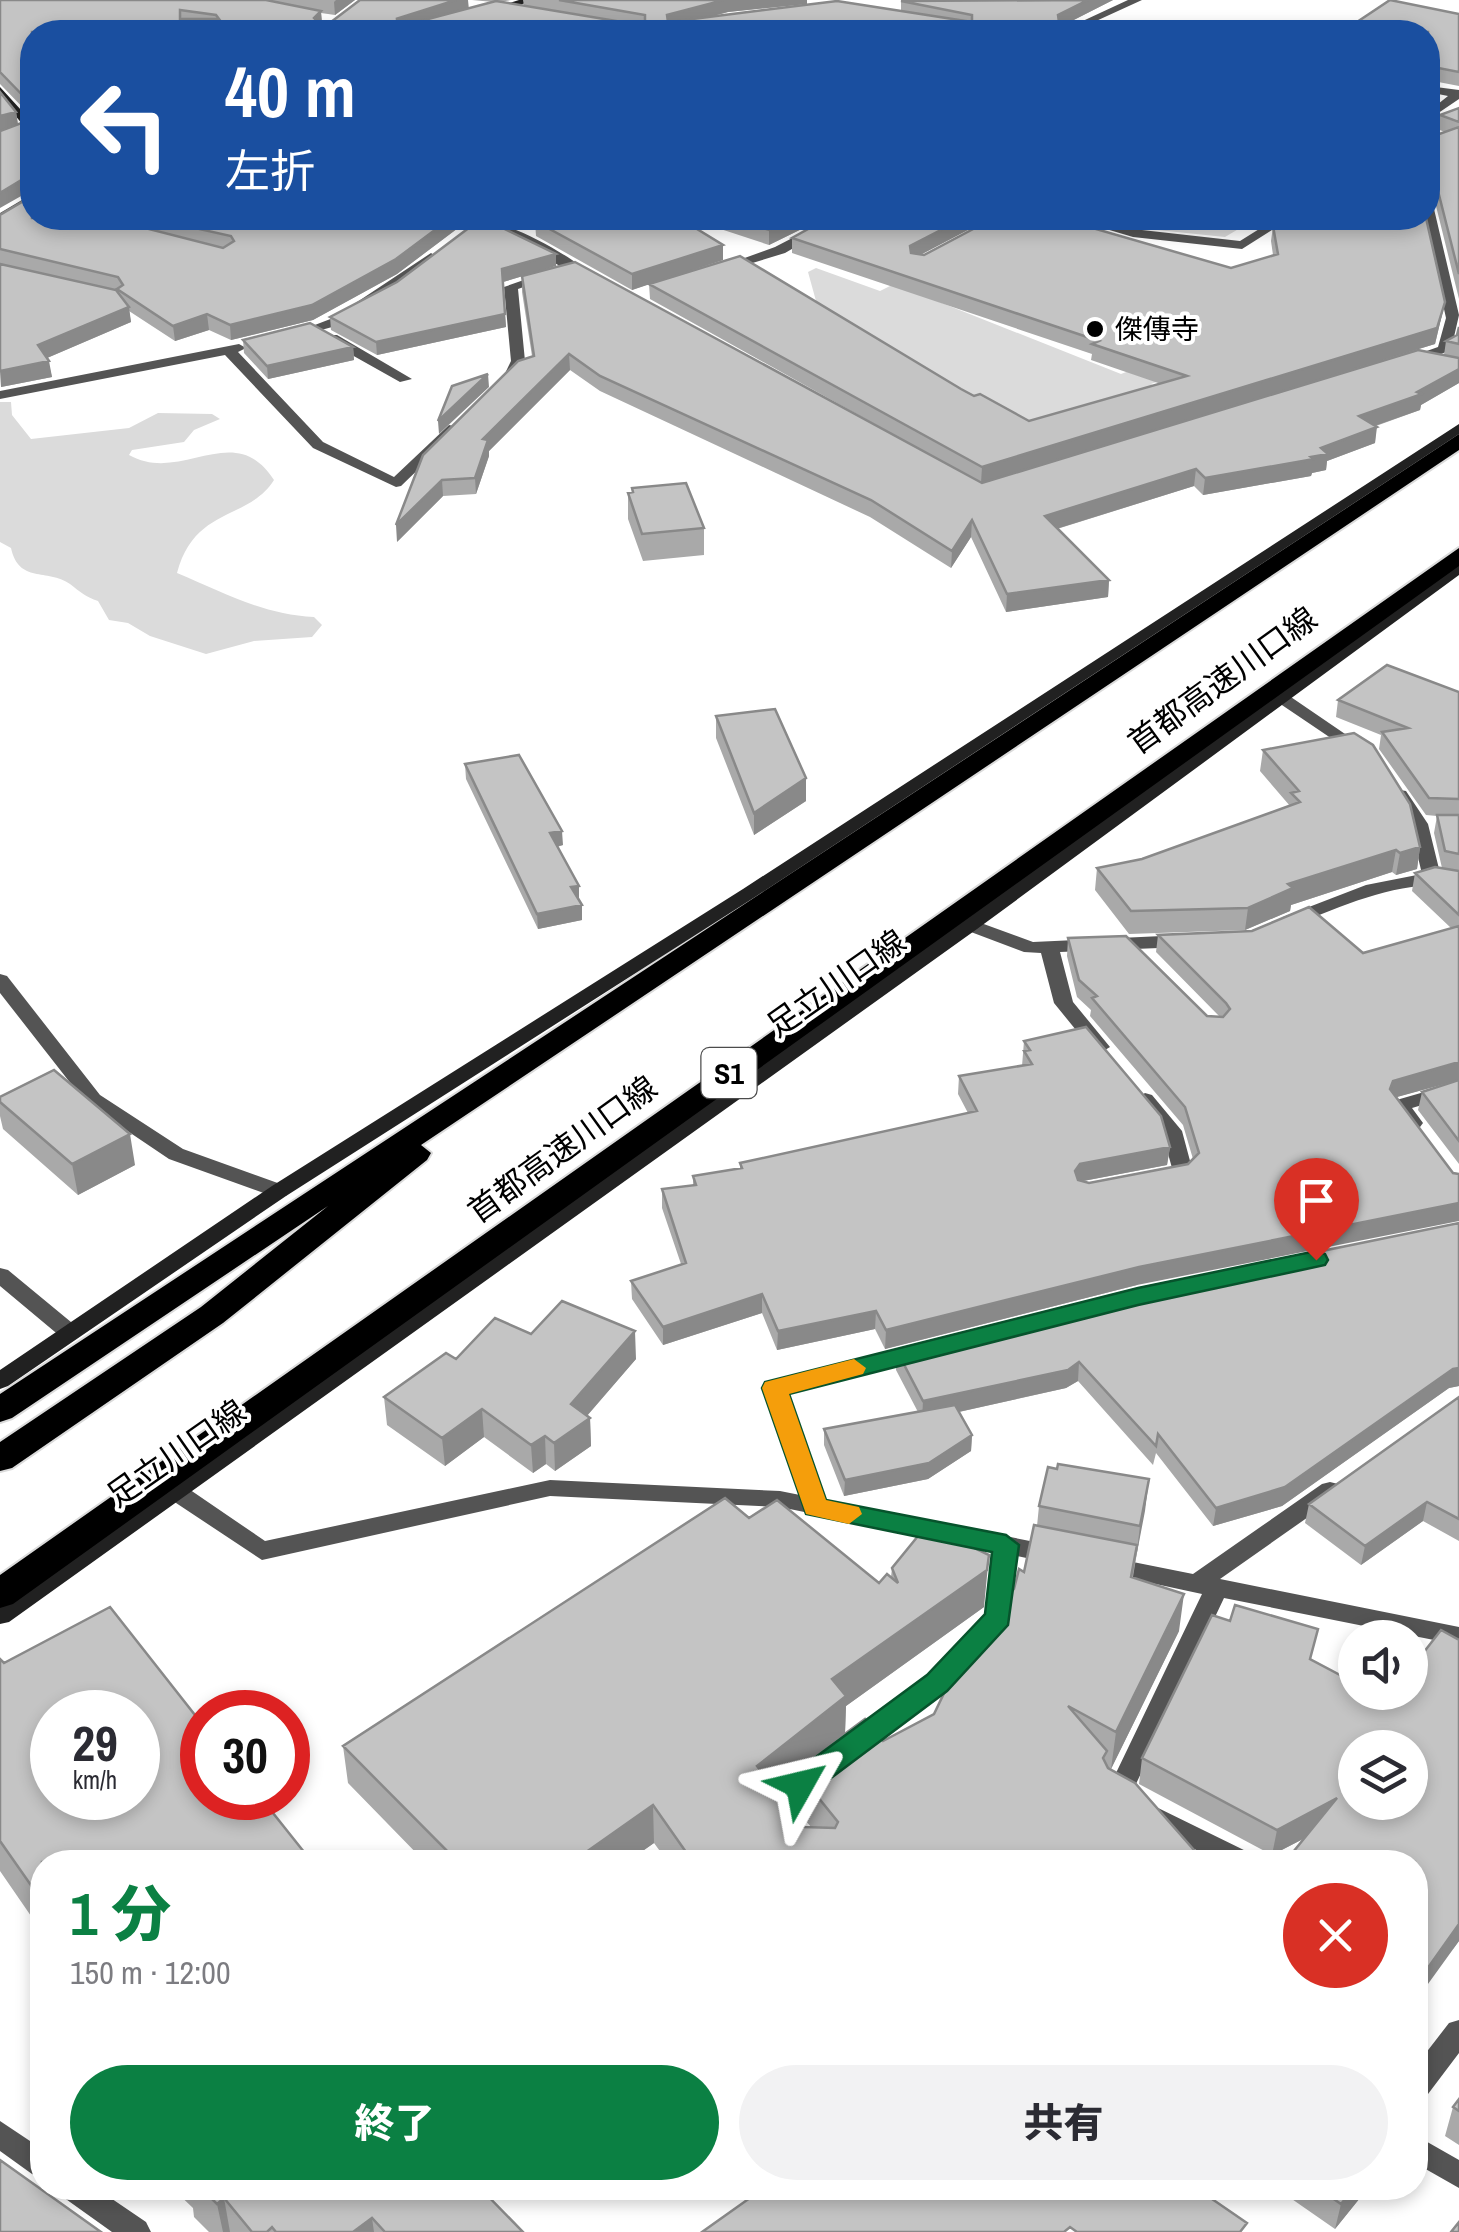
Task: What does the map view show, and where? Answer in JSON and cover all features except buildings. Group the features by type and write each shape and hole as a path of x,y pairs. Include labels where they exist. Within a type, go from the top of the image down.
{"highway":[{"name":"首都高速川口線","path":"0,1410 1459,440"},
{"name":"首都高速川口線","path":"0,1594 1459,555"},
{"path":"0,1459 212,1315 575,1027"}],"main road":[{"path":"477,10 531,0"},
{"path":"0,90 20,115"},
{"path":"16,134 20,133"},
{"path":"0,1381 279,1190 749,894 1459,428"},
{"name":"足立川口線","path":"0,1615 970,924 1459,568"}],"street":[{"path":"1091,20 1137,0"},
{"path":"495,9 534,16"},
{"path":"0,218 20,206"},
{"path":"503,230 608,288"},
{"path":"515,234 528,230"},
{"path":"711,271 780,250 817,230"},
{"path":"1126,230 1242,245 1266,230"},
{"path":"1396,364 1444,350 1453,318 1433,230"},
{"path":"297,332 338,321 436,253"},
{"path":"490,399 505,388 518,361 511,287 574,270"},
{"path":"314,328 405,379"},
{"path":"0,395 262,342"},
{"path":"228,350 318,445 396,484 462,421"},
{"path":"1414,358 1459,368"},
{"path":"1279,696 1383,769 1419,824 1432,875"},
{"path":"1419,824 1439,824"},
{"path":"1264,932 1325,906 1432,875 1459,881"},
{"path":"970,924 1031,948 1137,950 1209,940"},
{"path":"1048,947 1064,1003 1112,1060"},
{"path":"0,980 93,1099 176,1154 279,1190"},
{"path":"1136,1088 1172,1130 1184,1172 1144,1180"},
{"path":"1424,1137 1400,1105 1459,1088"},
{"path":"0,1275 69,1332"},
{"path":"816,1508 774,1388 946,1345"},
{"path":"1220,1850 1116,1798 1207,1586 1357,1471"},
{"path":"174,1491 262,1551 550,1488 780,1500 1459,1636"},
{"path":"797,1834 773,1805 937,1683 999,1617 1006,1545"},
{"path":"1428,2072 1459,2032"},
{"path":"0,2134 30,2156"},
{"path":"1428,2156 1459,2175"},
{"path":"90,2200 136,2232"}],"shaded area":[{"path":"1157,230 1237,230 1225,237"},
{"path":"816,268 880,291 894,284 1121,374 1184,350 1211,363 1151,384 1167,394 1035,434 824,330 808,272"},
{"path":"0,402 11,402 12,415 31,439 129,428 158,413 212,414 220,419 194,430 184,442 132,450 129,455 168,463 225,453 242,454 258,462 274,480 263,493 196,536 177,573 260,607 314,617 322,625 312,637 254,641 206,654 150,636 128,623 109,620 98,601 70,584 20,567 11,548 0,542"}],"slow traffic":[{"path":"849,1514 816,1508 774,1388 854,1368"}],"place":[{"name":"傑傳寺","path":"1095,329"}],"route":[{"path":"800,1785 937,1683 999,1617 1006,1545 816,1508 774,1388 1138,1296 1316,1260"}]}
